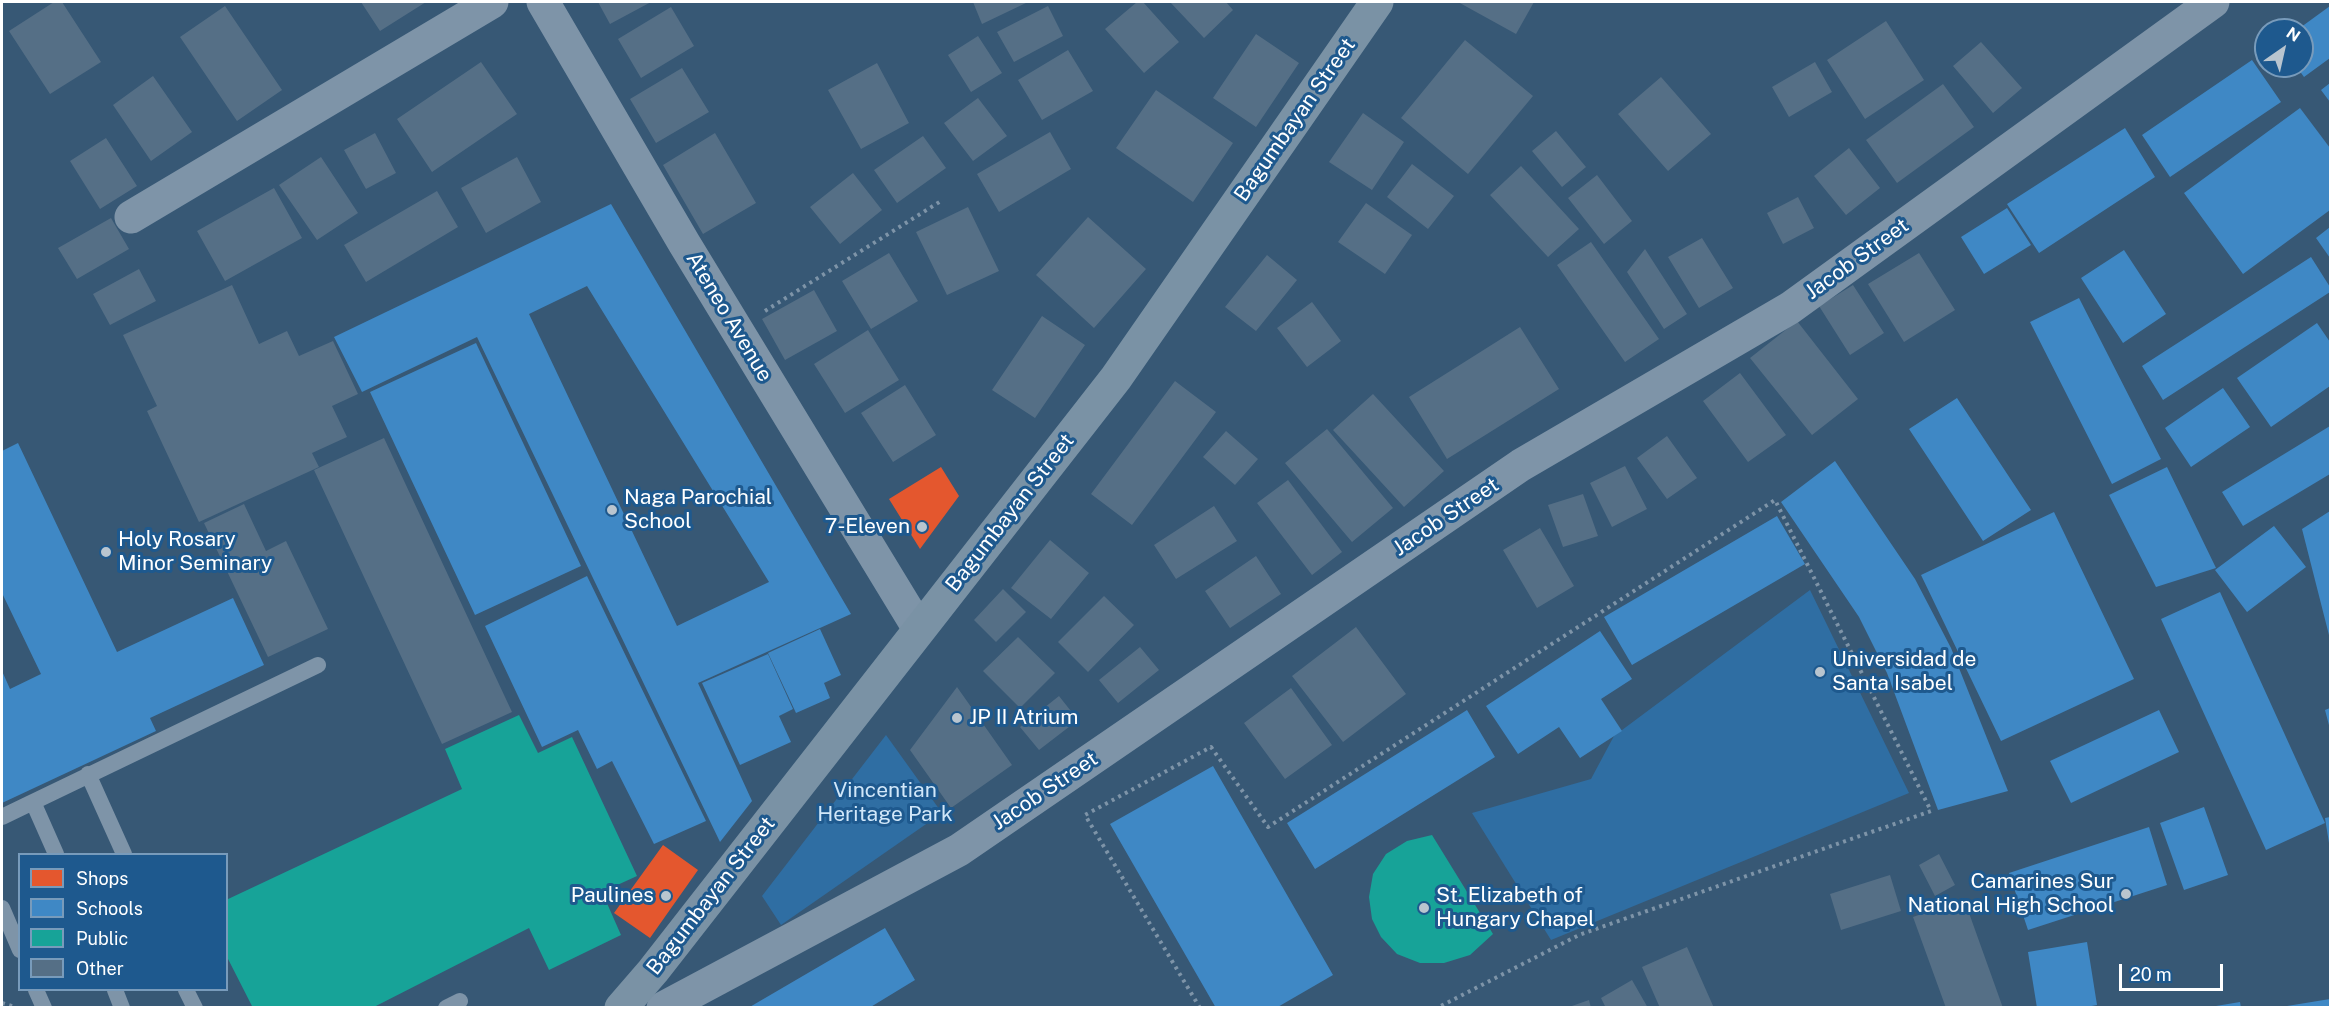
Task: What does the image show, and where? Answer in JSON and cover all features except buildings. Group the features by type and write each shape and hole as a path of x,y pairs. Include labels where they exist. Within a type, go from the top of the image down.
{"main road":[{"name":"Bagumbayan Street","path":"621,1008 653,971 1116,378 1377,2"}],"street":[{"path":"131,217 492,2"},
{"name":"Ateneo Avenue","path":"543,2 736,328 919,629"},
{"name":"Jacob Street","path":"663,1008 959,850 1521,465 1790,308 2213,2"}],"lane":[{"path":"2,817 318,665"},
{"path":"88,774 123,853"},
{"path":"33,802 55,853"},
{"path":"2,908 18,945"},
{"path":"36,991 44,1008"},
{"path":"115,991 123,1008"},
{"path":"186,991 195,1008"}],"path":[{"path":"736,328 941,201"},
{"path":"1200,1008 1085,815 1211,747 1268,827 1775,500 1931,811 1579,936 1437,1008"},
{"path":"2,1004 17,1008"}],"green space":[{"path":"1810,590 1909,793 1551,940 1472,813 1591,779 1614,736"},
{"name":"Vincentian Heritage Park","path":"886,735 942,813 781,925 762,896"}],"place":[{"name":"Naga Parochial School","path":"612,510"},
{"name":"7-Eleven","path":"922,527"},
{"name":"Holy Rosary Minor Seminary","path":"106,552"},
{"name":"Universidad de Santa Isabel","path":"1820,672"},
{"name":"JP II Atrium","path":"957,718"},
{"name":"Camarines Sur National High School","path":"2126,894"},
{"name":"Paulines","path":"666,896"},
{"name":"St. Elizabeth of Hungary Chapel","path":"1424,908"}]}
